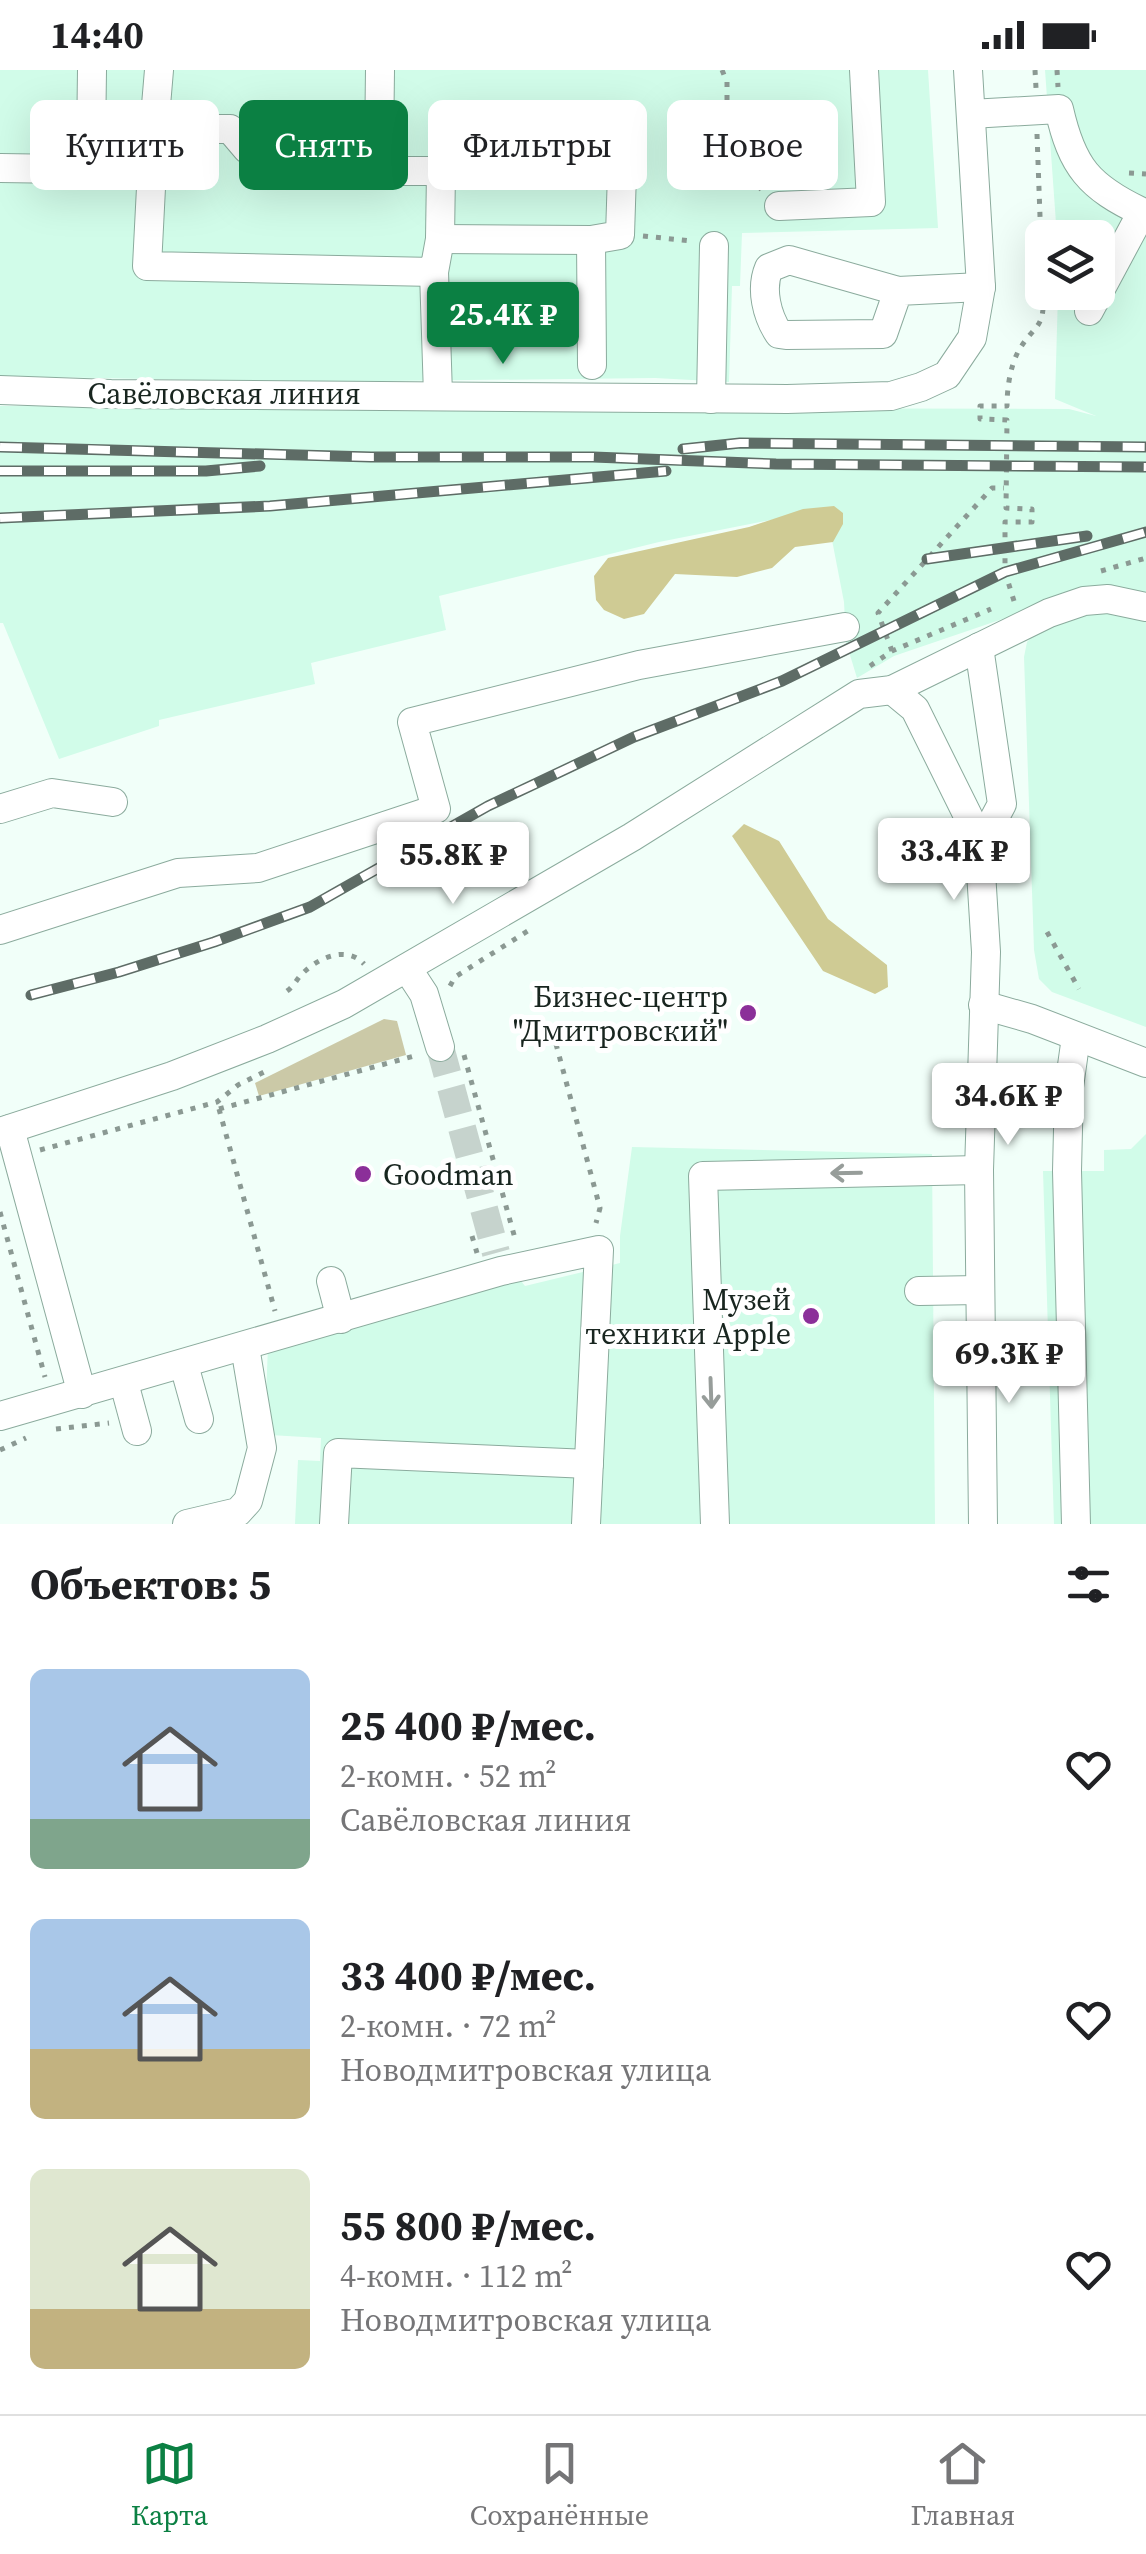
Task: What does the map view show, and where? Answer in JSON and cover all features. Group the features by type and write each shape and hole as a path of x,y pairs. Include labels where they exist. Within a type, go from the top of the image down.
{"street":[{"path":"0,168 67,169 91,145 92,70"},
{"path":"156,100 158,70"},
{"path":"380,70 380,100"},
{"path":"778,206 871,202 864,70"},
{"name":"Савёловская линия","path":"0,390 711,399 891,396 922,387 947,374 972,338 981,287 968,70"},
{"path":"971,114 1060,109 1066,138 1078,165 1094,185 1142,212 1089,312"},
{"path":"151,190 148,266 434,272"},
{"path":"438,395 434,272 440,240 441,190"},
{"path":"440,240 591,240 620,235 621,190"},
{"path":"591,240 592,365"},
{"path":"711,399 714,246"},
{"path":"898,291 883,334 780,334 771,322 764,284 769,268 789,260 898,291 981,287"},
{"path":"82,1394 5,1131 172,1076 344,1004 632,837 858,694 892,690 1084,601 1108,600 1146,608"},
{"path":"0,930 178,873 258,868 436,809 412,722 639,665 845,626"},
{"path":"978,647 1002,804 978,849"},
{"path":"892,690 915,708 974,828 978,849 986,952 978,1290 982,1524"},
{"path":"0,808 52,794 114,802"},
{"path":"408,968 422,990 442,1050"},
{"path":"983,1005 1146,1064"},
{"path":"1076,1036 1069,1087 1067,1171 1076,1524"},
{"path":"716,1524 703,1176 979,1170"},
{"path":"0,1416 245,1347 283,1320 341,1319 499,1262 599,1250 586,1524"},
{"path":"331,1282 341,1319"},
{"path":"919,1291 978,1290"},
{"path":"187,1524 238,1512 248,1501 262,1448 245,1347"},
{"path":"184,1365 198,1418"},
{"path":"124,1383 135,1423"},
{"path":"334,1524 338,1453 589,1464"}],"path":[{"path":"722,70 727,82 726,156 778,206"},
{"path":"1035,70 1040,220"},
{"path":"620,235 668,236 714,246"},
{"path":"1029,624 1013,600 1005,572 1004,548 1005,522 1032,522 1032,509 1006,508 1007,420 980,419 980,406 1007,406 1016,353 1044,317 1044,310"},
{"path":"892,652 878,613 992,488 1006,488"},
{"path":"1047,932 1079,989"},
{"path":"287,991 307,969 341,952 355,955 362,962"},
{"path":"454,978 466,970"},
{"path":"556,1044 600,1208 598,1221 592,1227"},
{"path":"219,1109 442,1050 517,1248 499,1262 478,1258 472,1236"},
{"path":"40,1150 217,1102 283,1320"},
{"path":"0,1212 45,1377"},
{"path":"47,1431 135,1423"},
{"path":"0,1450 36,1434"}],"shaded area":[{"path":"0,70 928,70 938,228 742,233 740,286 732,286 729,382 655,378 297,382 0,376"},
{"path":"1045,70 1146,70 1146,1027 1052,992 1039,979 1034,950 1024,657 1027,642 1041,627 1032,609 894,656 857,678 846,642 844,602 826,509 659,542 439,596 446,630 311,663 315,684 159,720 159,726 59,759 0,623 0,406 1069,409 1096,416 1055,399 1058,310 1115,310 1115,220 1056,220"},
{"path":"834,506 843,513 843,524 833,542 795,547 772,568 737,577 675,574 644,614 624,619 604,610 596,600 594,576 608,558 749,527 803,509"},
{"path":"744,824 779,841 828,919 887,965 888,987 875,994 823,971 732,836"},
{"path":"384,1019 397,1021 406,1055 259,1096 255,1083"},
{"path":"1146,1134 1146,1524 1054,1524 1043,1171 1104,1171 1104,1150 1131,1149"},
{"path":"632,1147 932,1154 935,1524 295,1524 298,1460 320,1461 321,1438 270,1435 266,1398 268,1345 517,1276 525,1286 620,1263"}],"tunnel":[{"path":"440,1047 496,1253"}],"railway":[{"path":"683,449 740,443 1146,447"},
{"path":"0,447 371,457 1146,467"},
{"path":"0,471 206,471 260,466"},
{"path":"0,518 270,506 666,471"},
{"path":"31,995 119,972 310,907 488,806 634,737 782,681 1005,572 1146,532"},
{"path":"927,559 1087,536"}],"place":[{"name":"Бизнес-центр \"Дмитровский\"","path":"748,1013"},
{"name":"Goodman","path":"363,1174"},
{"name":"Музей техники Apple","path":"811,1316"}]}
